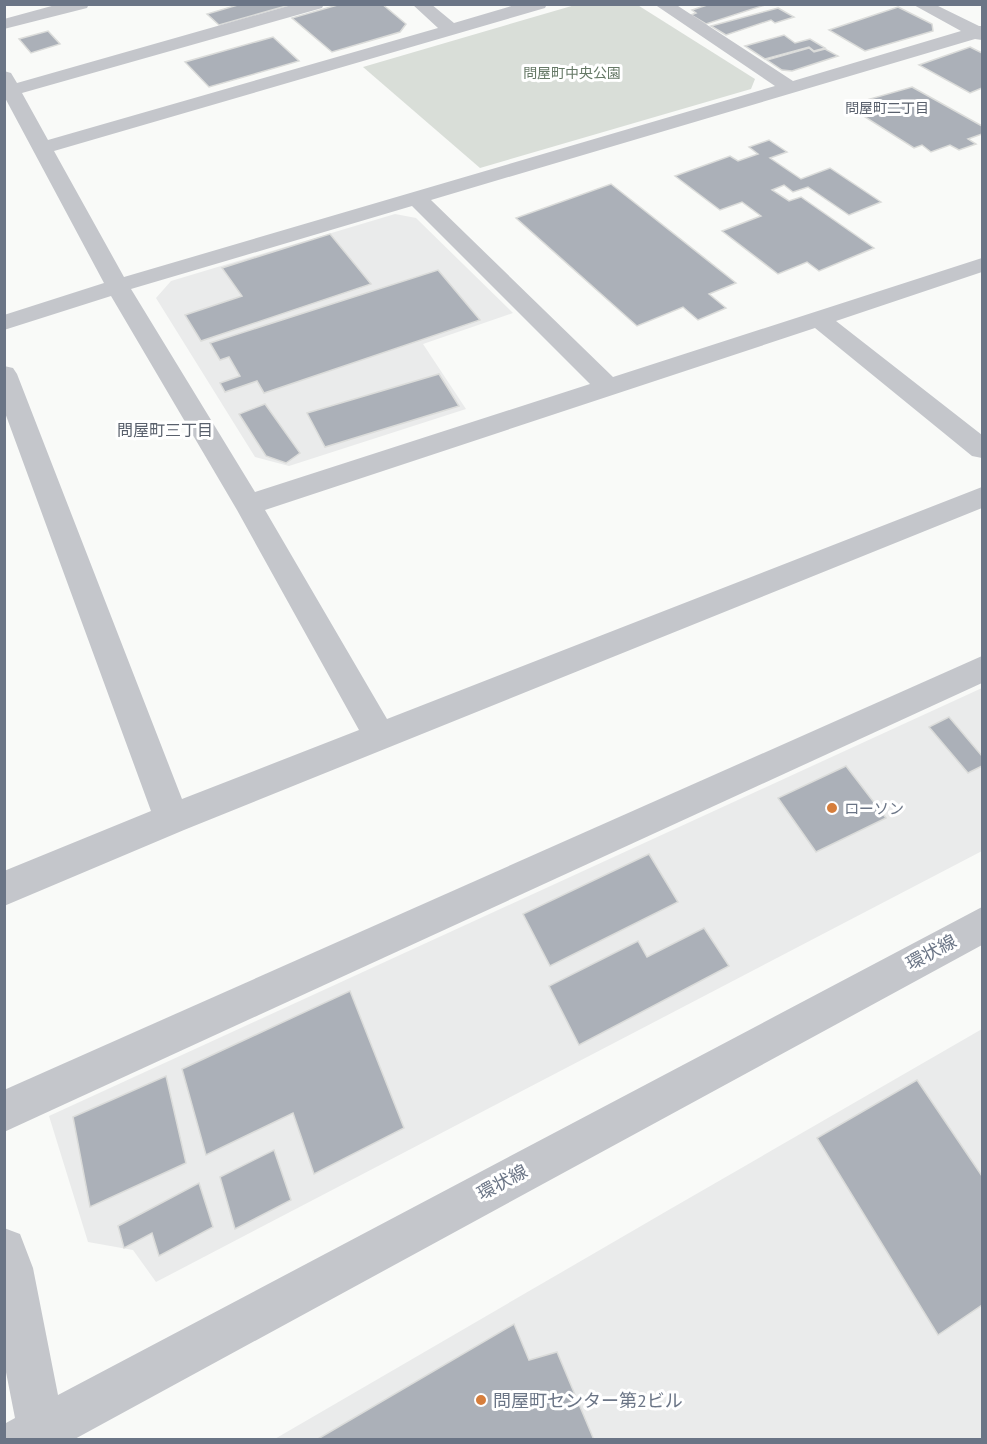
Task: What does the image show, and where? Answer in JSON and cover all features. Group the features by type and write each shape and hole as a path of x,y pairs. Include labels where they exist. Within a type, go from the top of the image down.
{"street":[{"path":"4,24 81,4"},
{"path":"316,4 8,83 117,286 248,505 380,737"},
{"path":"420,4 451,30"},
{"path":"41,148 539,4"},
{"path":"662,4 790,87"},
{"path":"921,4 981,33"},
{"path":"4,323 117,286 790,87 981,33"},
{"path":"417,199 607,386"},
{"path":"248,505 607,386 820,320 982,265"},
{"path":"820,320 982,449"},
{"path":"4,374 172,819"},
{"path":"4,889 172,819 982,497"},
{"path":"4,1111 982,669"},
{"name":"環状線","path":"35,1436 982,925"},
{"path":"4,1250 10,1268 35,1436"}],"shaded area":[{"path":"395,214 416,218 513,313 423,344 466,409 289,466 255,457 156,298 171,281"},
{"path":"982,688 982,851 156,1282 133,1250 88,1242 49,1116"},
{"path":"982,1029 982,1439 273,1440 672,1208"}],"green space":[{"name":"問屋町中央公園","path":"636,4 755,79 751,89 480,168 363,67 575,5"}],"building":[{"path":"241,4 284,4 286,6 219,25 207,14"},
{"path":"341,4 382,4 406,24 400,32 332,52 292,18"},
{"path":"710,4 768,4 706,24 691,15 696,13 692,10"},
{"path":"898,7 932,24 933,31 865,51 829,30"},
{"path":"778,8 794,17 775,23 771,20 726,35 711,26"},
{"path":"48,31 60,44 31,53 19,39"},
{"path":"784,35 795,43 810,39 825,48 814,51 809,47 765,59 745,46"},
{"path":"273,37 299,61 209,87 185,62"},
{"path":"970,47 982,53 982,88 970,93 919,65"},
{"path":"809,48 814,52 825,49 838,56 792,71 782,70 767,60"},
{"path":"912,87 982,126 982,134 968,139 976,144 959,150 950,145 931,152 922,145 914,148 854,110 869,105 863,101"},
{"path":"769,140 787,152 770,158 801,179 830,168 881,202 849,215 808,187 793,192 784,185 772,190 789,201 801,197 874,248 819,271 807,262 778,274 722,231 761,216 742,202 720,210 675,176 730,156 738,161 758,154 749,147"},
{"path":"611,184 736,283 709,294 726,308 698,320 683,307 637,326 516,218"},
{"path":"330,234 371,284 201,341 185,315 242,296 222,268"},
{"path":"438,270 480,320 264,393 257,381 225,392 220,383 240,376 229,357 220,360 210,343"},
{"path":"439,374 459,406 325,447 307,413"},
{"path":"265,404 300,453 286,463 266,456 239,414"},
{"path":"949,717 982,756 982,766 968,773 929,727"},
{"name":"ローソン","path":"846,766 886,818 816,852 778,798"},
{"path":"649,854 678,902 550,966 523,914"},
{"path":"704,928 729,966 579,1045 549,986 638,941 647,957"},
{"path":"350,991 404,1128 314,1174 293,1113 206,1155 182,1069"},
{"path":"166,1076 186,1163 90,1207 73,1117"},
{"path":"917,1080 982,1176 982,1305 938,1335 817,1138"},
{"path":"274,1150 291,1200 235,1229 220,1177"},
{"path":"199,1183 213,1227 159,1256 152,1233 124,1248 118,1226"},
{"name":"問屋町センター第2ビル","path":"514,1324 529,1360 557,1352 594,1440 316,1440"}],"place":[{"name":"ローソン","path":"832,808"},
{"name":"問屋町センター第2ビル","path":"481,1400"}],"district":[{"name":"問屋町二丁目","path":"887,108"},
{"name":"問屋町三丁目","path":"165,430"}]}
